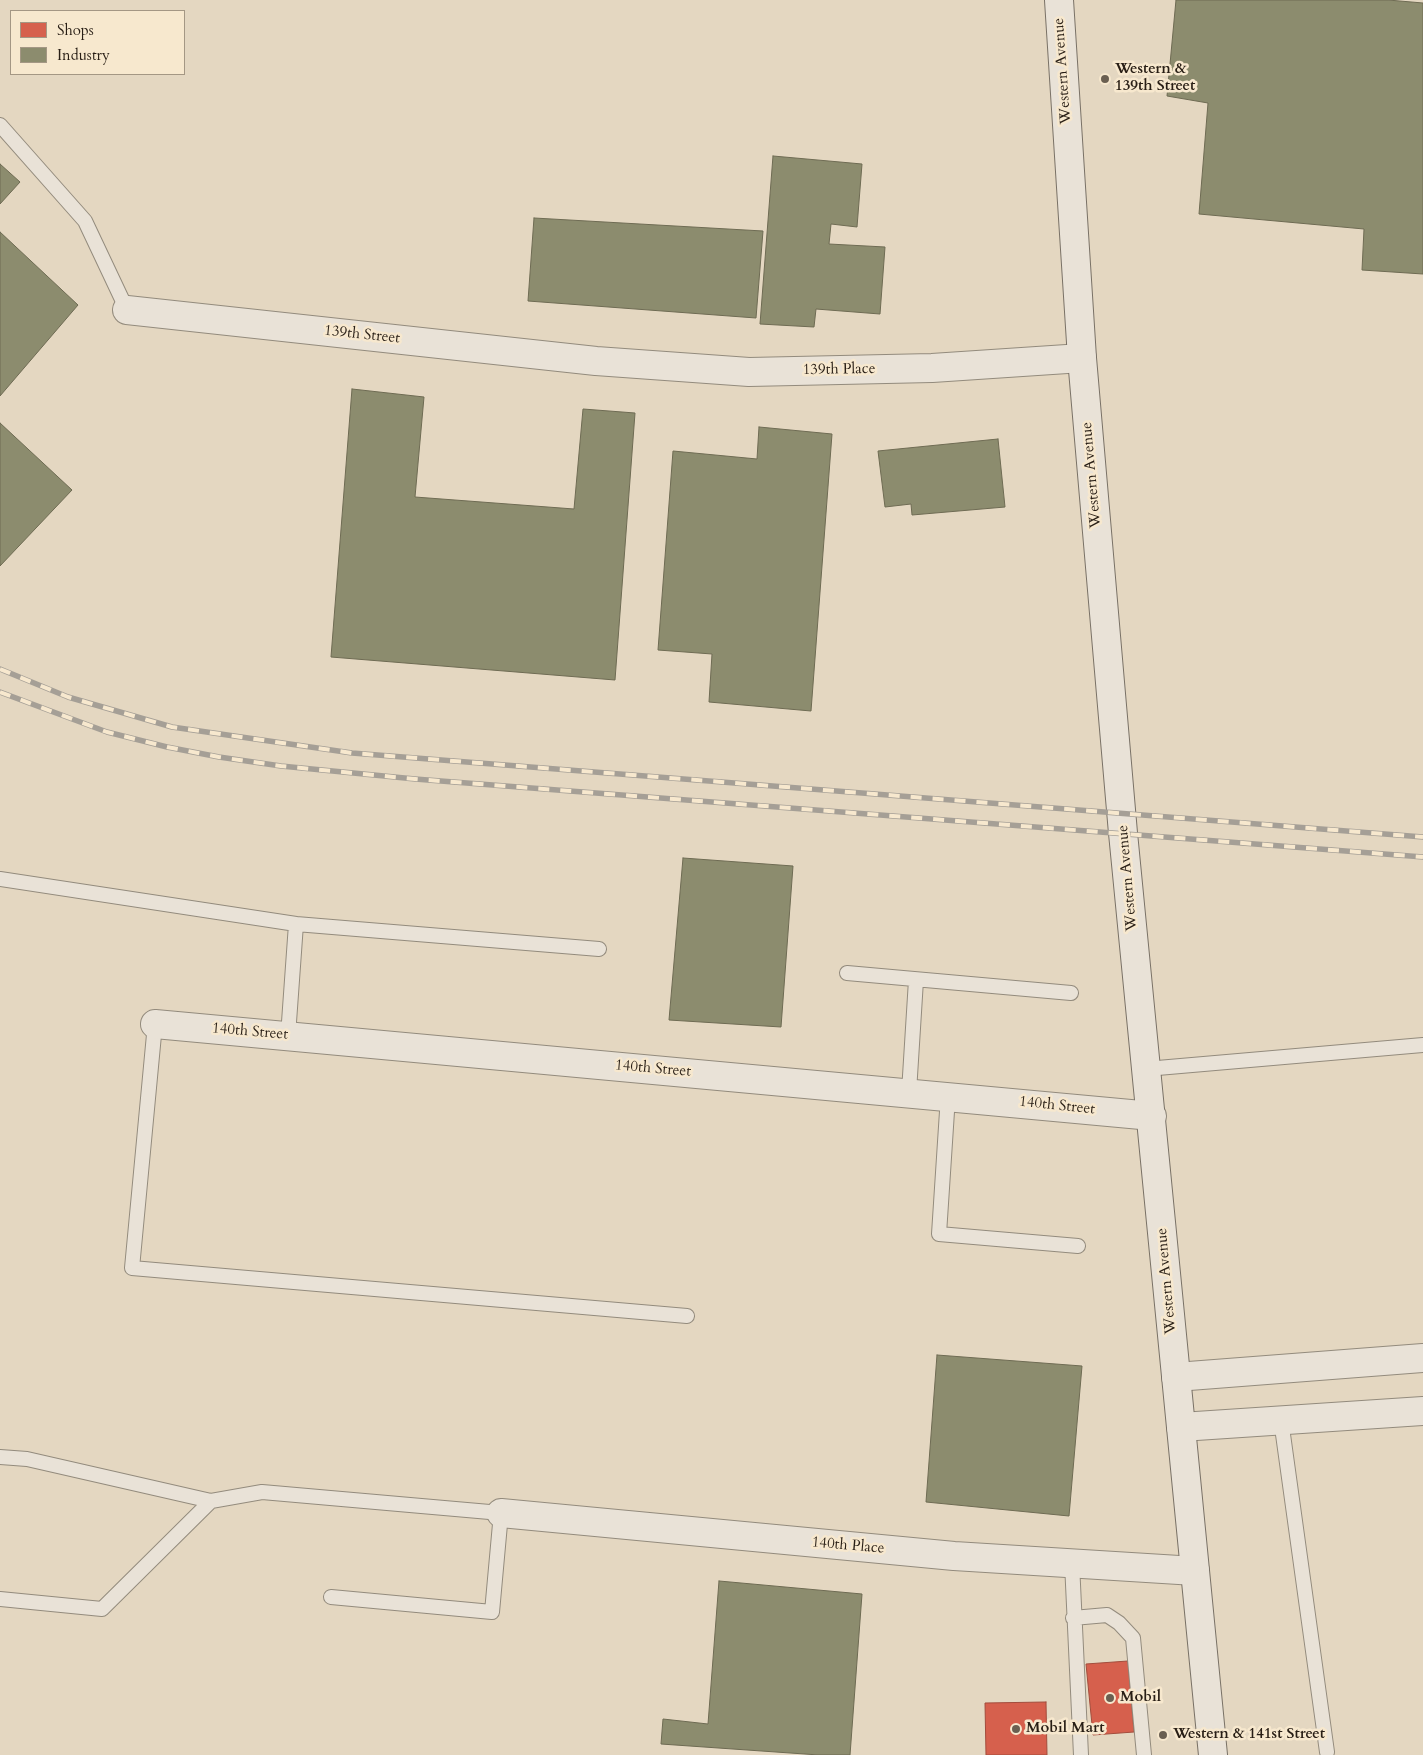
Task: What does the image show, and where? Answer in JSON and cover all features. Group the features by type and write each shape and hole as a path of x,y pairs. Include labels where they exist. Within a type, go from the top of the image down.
{"street":[{"name":"Western Avenue","path":"1058,0 1082,358 1123,833 1213,1755"},
{"name":"139th Street","path":"128,310 596,361"},
{"name":"139th Place","path":"596,361 749,372 932,368 1082,358"},
{"name":"140th Street","path":"155,1024 909,1092 1152,1116"},
{"path":"1176,1377 1423,1358"},
{"path":"1181,1427 1423,1412"},
{"name":"140th Place","path":"500,1513 954,1556 1195,1571"}],"lane":[{"path":"0,125 85,220 128,310"},
{"path":"0,879 296,924 599,949"},
{"path":"288,1036 296,924"},
{"path":"848,973 1071,993"},
{"path":"909,1092 916,980"},
{"path":"155,1024 132,1268 687,1316"},
{"path":"1146,1069 1423,1045"},
{"path":"948,1096 939,1234 1078,1246"},
{"path":"1281,1420 1327,1752"},
{"path":"0,1457 27,1459 211,1501 262,1492 500,1513 492,1612 331,1597"},
{"path":"0,1599 102,1609 211,1501"},
{"path":"1072,1563 1081,1755"},
{"path":"1074,1618 1107,1615 1119,1623 1132,1638 1144,1755"}],"building: Shops":[{"name":"Mobil","path":"1128,1661 1134,1732 1093,1735 1086,1664"},
{"name":"Mobil Mart","path":"1046,1702 1047,1755 986,1755 985,1703"}],"building: Industry":[{"path":"1176,0 1388,0 1423,3 1423,274 1362,270 1364,229 1199,214 1208,103 1167,96"},
{"path":"773,156 862,164 857,227 831,224 829,244 885,247 880,314 816,309 814,327 760,324"},
{"path":"0,164 20,182 0,204"},
{"path":"534,218 763,231 756,318 528,301"},
{"path":"0,232 78,305 0,396"},
{"path":"352,389 424,397 415,497 574,509 583,409 635,413 615,680 331,657"},
{"path":"0,423 72,490 0,566"},
{"path":"759,427 832,434 811,711 709,702 712,654 658,650 673,451 757,459"},
{"path":"998,439 1005,507 912,515 911,504 885,507 878,451"},
{"path":"683,858 793,866 781,1027 669,1020"},
{"path":"937,1355 1082,1366 1069,1516 926,1502"},
{"path":"719,1581 862,1594 850,1755 819,1755 661,1744 663,1719 708,1724"}],"railway":[{"path":"0,669 68,697 172,727 352,753 1423,837"},
{"path":"0,692 107,732 167,747 281,766 415,779 1423,857"}],"place":[{"name":"Western & 139th Street","path":"1105,79"},
{"name":"Mobil","path":"1110,1698"},
{"name":"Mobil Mart","path":"1016,1729"},
{"name":"Western & 141st Street","path":"1163,1735"}]}
